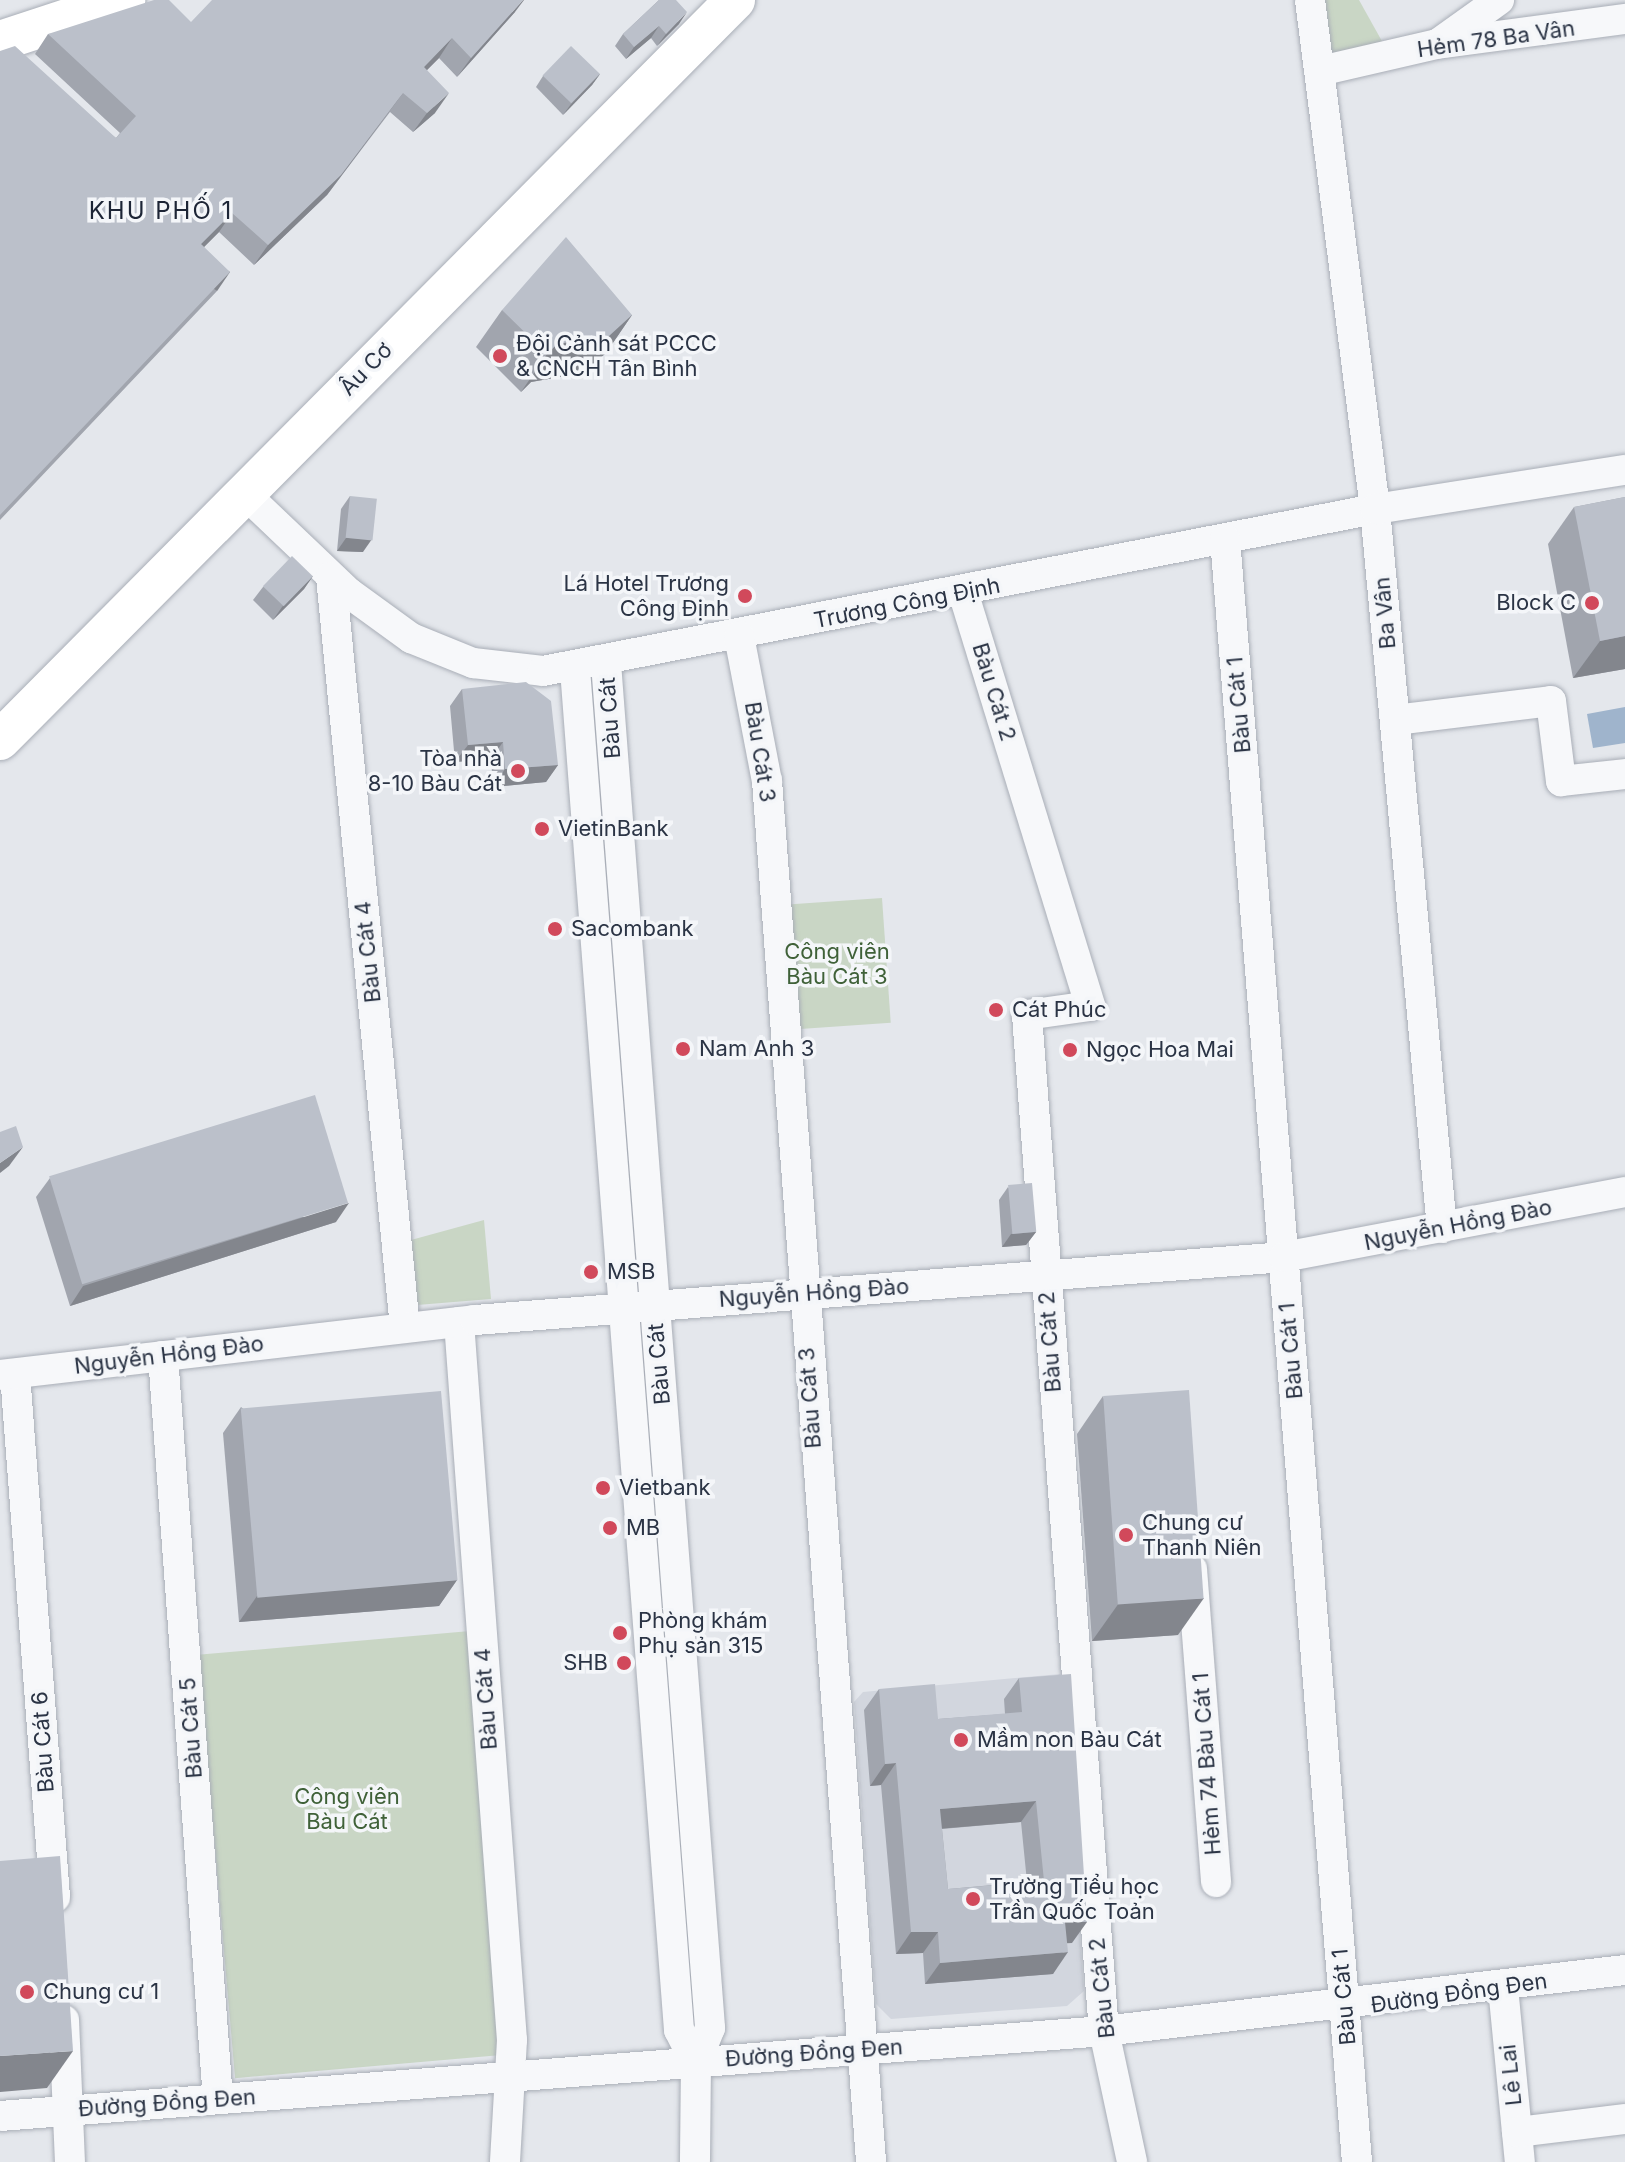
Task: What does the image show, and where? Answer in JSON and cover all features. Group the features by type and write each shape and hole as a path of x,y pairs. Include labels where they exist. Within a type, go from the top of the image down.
{"main road":[{"path":"0,16 51,0"},
{"path":"0,41 125,0"},
{"name":"Âu Cơ","path":"0,740 735,0"}],"street":[{"name":"Ba Vân","path":"1310,0 1375,509 1442,1228"},
{"path":"1437,44 1499,0"},
{"name":"Hẻm 78 Ba Vân","path":"1320,71 1437,44 1625,19"},
{"name":"Trương Công Định","path":"244,493 331,577 440,652 493,668 575,669 1375,509 1625,470"},
{"name":"Bàu Cát 1","path":"1225,539 1357,2162"},
{"name":"Bàu Cát 4","path":"331,577 405,1327"},
{"name":"Bàu Cát 2","path":"963,592 1090,1006 1027,1015 1104,2031 1132,2162"},
{"name":"Bàu Cát 3","path":"739,636 767,781 803,1294 871,2162"},
{"name":"Bàu Cát","path":"606,663 710,2028 696,2063 695,2162"},
{"name":"Bàu Cát","path":"575,669 679,2030 696,2063"},
{"path":"1395,720 1551,701 1561,781 1625,774"},
{"path":"599,989 631,986"},
{"name":"Nguyễn Hồng Đào","path":"7,1375 405,1327 623,1306 1284,1257 1625,1192"},
{"name":"Bàu Cát 4","path":"459,1322 509,2077 505,2162"},
{"name":"Bàu Cát 5","path":"163,1356 218,2099"},
{"name":"Bàu Cát 6","path":"7,1375 57,1923"},
{"name":"Hẻm 74 Bàu Cát 1","path":"1190,1538 1216,1882"},
{"path":"653,1691 684,1689"},
{"name":"Đường Đồng Đen","path":"0,2116 1104,2031 1345,2008 1625,1970"},
{"path":"61,1985 71,2111 70,2162"},
{"name":"Lê Lai","path":"1503,1987 1520,2162"},
{"path":"1517,2132 1625,2119"}],"shaded area":[{"name":"Trường Tiểu học Trần Quốc Toản","path":"1060,1674 1084,1991 1067,2006 891,2019 876,2004 854,1702 863,1692"}],"green space":[{"path":"1320,0 1359,0 1383,43 1332,59"},
{"name":"Công viên Bàu Cát 3","path":"882,898 891,1023 793,1030 784,905"},
{"path":"484,1220 491,1299 417,1305 411,1240"},
{"name":"Công viên Bàu Cát","path":"470,1631 507,2054 235,2078 198,1655"}],"water":[{"path":"1625,707 1625,743 1593,748 1587,714"}],"building":[{"path":"154,0 169,0 191,22 212,0 523,0 471,58 452,38 424,67 449,93 427,113 403,93 341,175 268,245 232,213 201,244 230,272 0,515 0,51 15,46 116,138 136,116 48,34"},
{"path":"659,0 676,0 687,12 666,34 659,26 634,47 623,34"},
{"path":"571,46 600,74 571,103 543,75"},
{"path":"566,237 632,315 609,336 557,344 547,354 502,310"},
{"path":"350,496 377,499 372,541 346,538"},
{"path":"1625,497 1625,636 1600,641 1574,507"},
{"path":"292,556 313,576 284,606 263,586"},
{"path":"526,682 551,701 558,765 505,769 503,742 468,745 462,689"},
{"path":"315,1095 348,1203 82,1284 49,1176"},
{"path":"16,1126 23,1147 0,1163 0,1132"},
{"path":"1032,1183 1036,1232 1012,1234 1008,1185"},
{"path":"1189,1390 1204,1598 1118,1604 1103,1396"},
{"path":"441,1391 458,1580 257,1598 241,1409"},
{"path":"1071,1674 1087,1922 1065,1922 1068,1952 940,1963 938,1932 911,1932 896,1763 885,1764 879,1689 935,1684 938,1719 1022,1712 1019,1678","holes":["1036,1801 1044,1881 948,1889 940,1809"]},
{"name":"Chung cư 1","path":"60,1856 73,2051 0,2056 0,1861"}],"place":[{"name":"Đội Cảnh sát PCCC & CNCH Tân Bình","path":"500,356"},
{"name":"Lá Hotel Trương Công Định","path":"745,596"},
{"name":"Block C","path":"1592,603"},
{"name":"Tòa nhà 8-10 Bàu Cát","path":"518,771"},
{"name":"VietinBank","path":"542,829"},
{"name":"Sacombank","path":"555,929"},
{"name":"Cát Phúc","path":"996,1010"},
{"name":"Nam Anh 3","path":"683,1049"},
{"name":"Ngọc Hoa Mai","path":"1070,1050"},
{"name":"MSB","path":"591,1272"},
{"name":"Vietbank","path":"603,1488"},
{"name":"MB","path":"610,1528"},
{"name":"Chung cư Thanh Niên","path":"1126,1535"},
{"name":"Phòng khám Phụ sản 315","path":"620,1633"},
{"name":"SHB","path":"624,1663"},
{"name":"Mầm non Bàu Cát","path":"961,1740"},
{"name":"Trường Tiểu học Trần Quốc Toản","path":"973,1899"},
{"name":"Chung cư 1","path":"27,1992"}],"district":[{"name":"KHU PHỐ 1","path":"161,211"}]}
